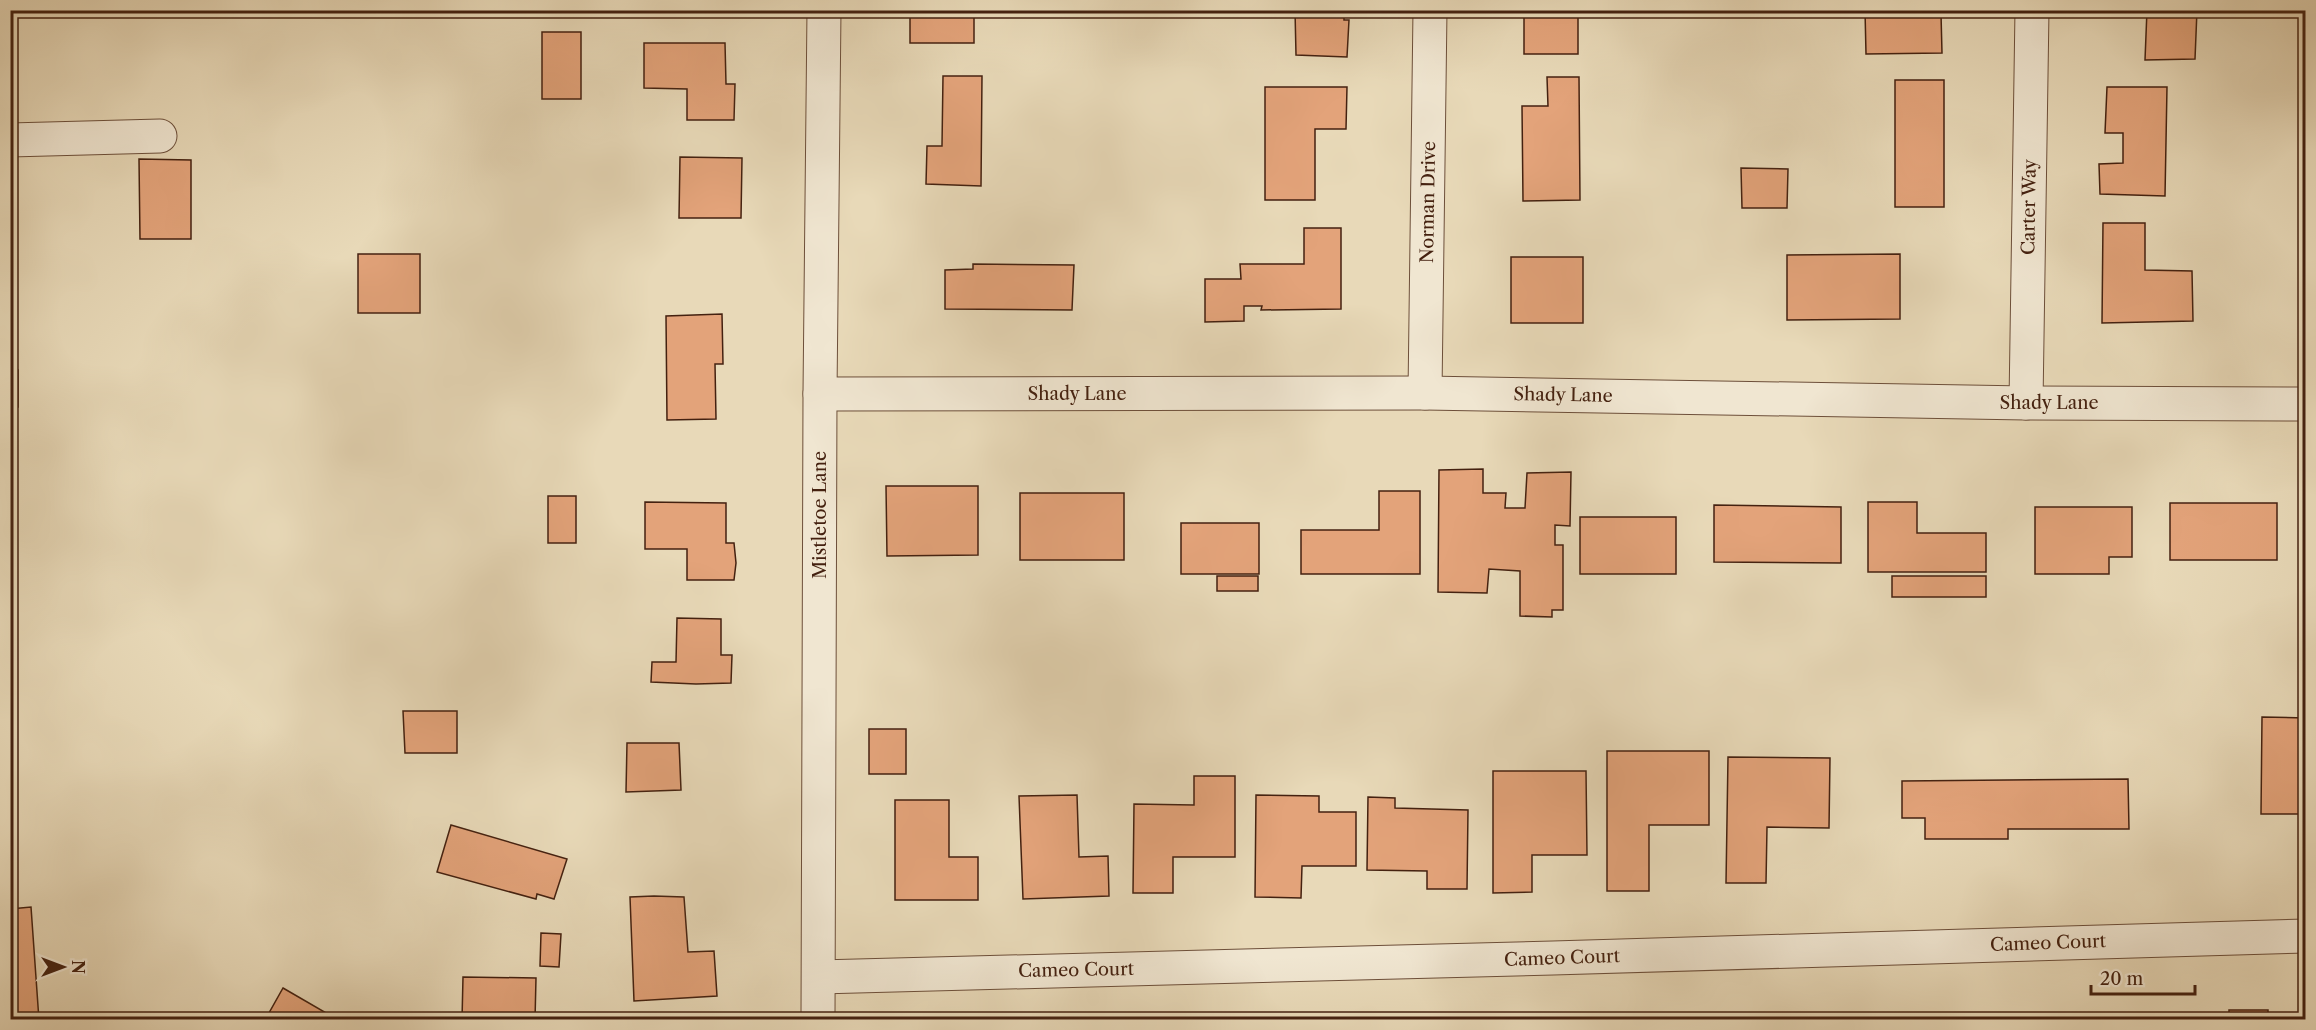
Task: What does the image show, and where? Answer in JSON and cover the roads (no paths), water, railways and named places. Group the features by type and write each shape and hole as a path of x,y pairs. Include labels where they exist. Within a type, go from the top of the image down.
{"street":[{"name":"Mistletoe Lane","path":"818,1020 824,10"},
{"name":"Norman Drive","path":"1425,393 1430,10"},
{"name":"Carter Way","path":"2026,403 2031,10"},
{"path":"10,140 160,136"},
{"name":"Shady Lane","path":"820,394 1425,393 2026,403 2306,404"},
{"name":"Cameo Court","path":"819,976 2306,936"}]}
